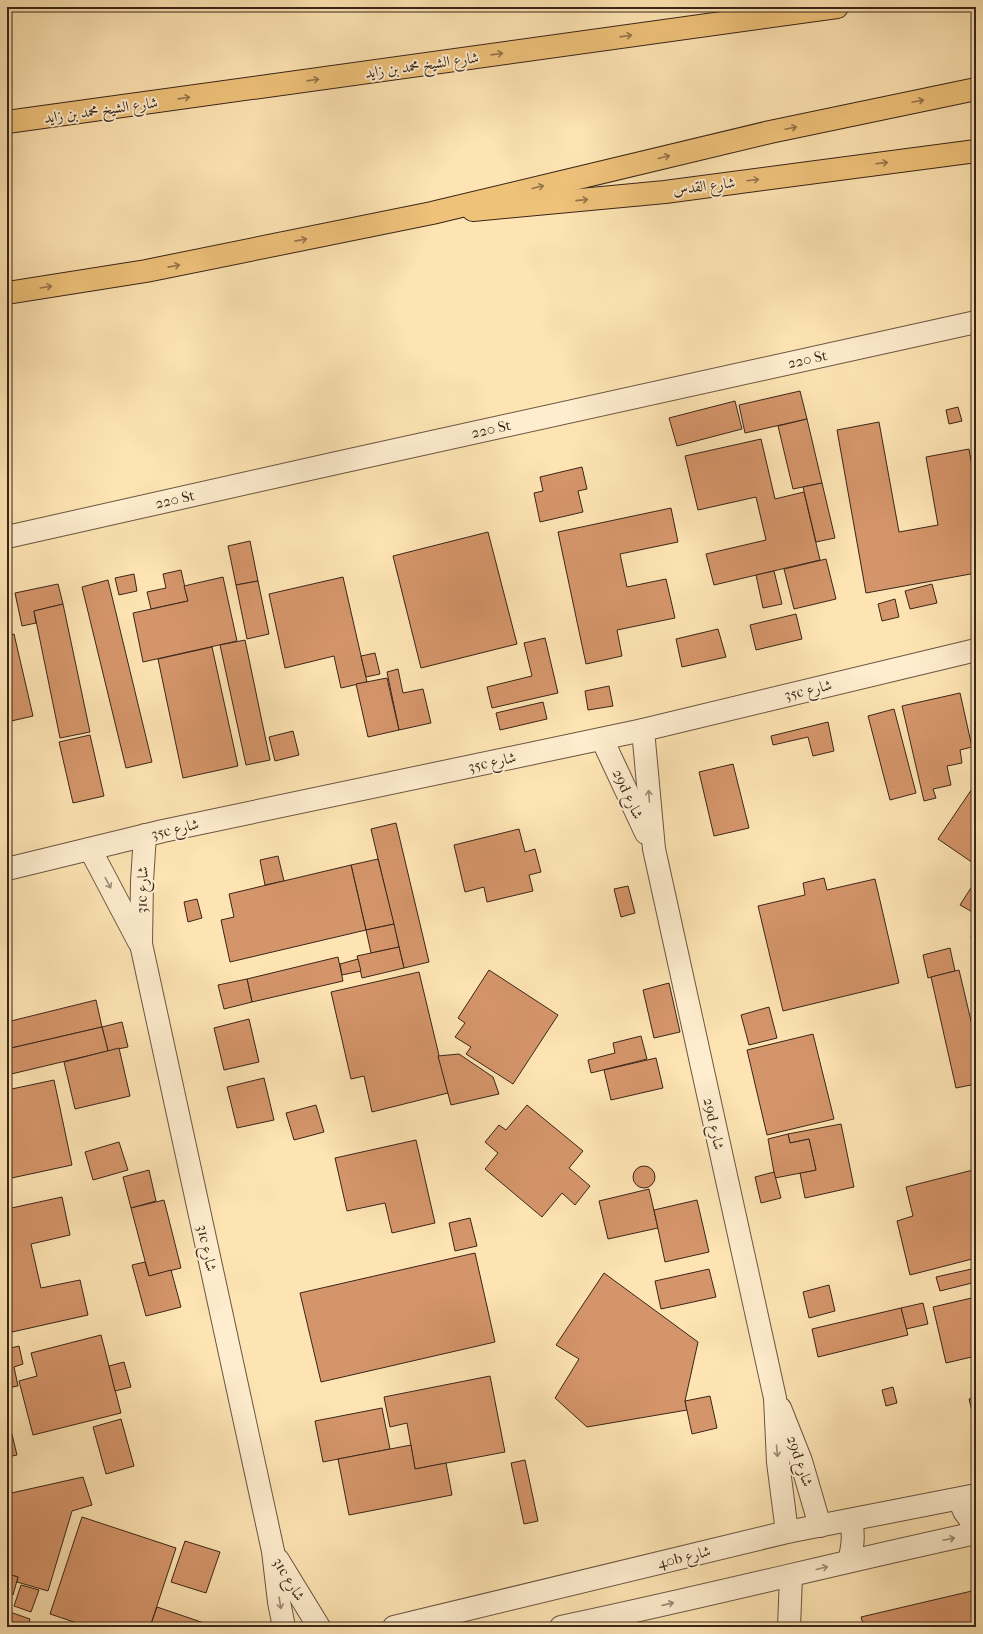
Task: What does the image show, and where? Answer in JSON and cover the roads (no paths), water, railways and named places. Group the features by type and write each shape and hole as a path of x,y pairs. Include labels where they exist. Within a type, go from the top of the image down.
{"main road":[{"name":"شارع الشيخ محمد بن زايد","path":"7,122 837,7"},
{"path":"7,293 146,271 432,213 693,150 976,89"},
{"name":"شارع القدس","path":"432,213 549,204 665,192 976,151"}],"street":[{"name":"220 St","path":"7,537 316,467 976,322"},
{"name":"35c شارع","path":"7,870 145,835 643,730 976,650"},
{"name":"29d شارع","path":"643,730 654,849 775,1398 780,1483 787,1532"},
{"name":"29d شارع","path":"602,739 654,849"},
{"name":"31c شارع","path":"145,835 142,881 141,944 273,1551 279,1602 284,1627"},
{"name":"31c شارع","path":"90,849 141,944"},
{"name":"29d شارع","path":"775,1398 794,1440 820,1526"},
{"name":"40b شارع","path":"394,1627 448,1621 787,1532 967,1497"},
{"path":"967,1497 964,1511 976,1528"},
{"path":"849,1561 853,1547 854,1533 851,1520"},
{"path":"561,1627 640,1618 849,1561 976,1533"},
{"name":"31c شارع","path":"273,1551 290,1582 319,1627"},
{"path":"789,1627 791,1576"}]}
